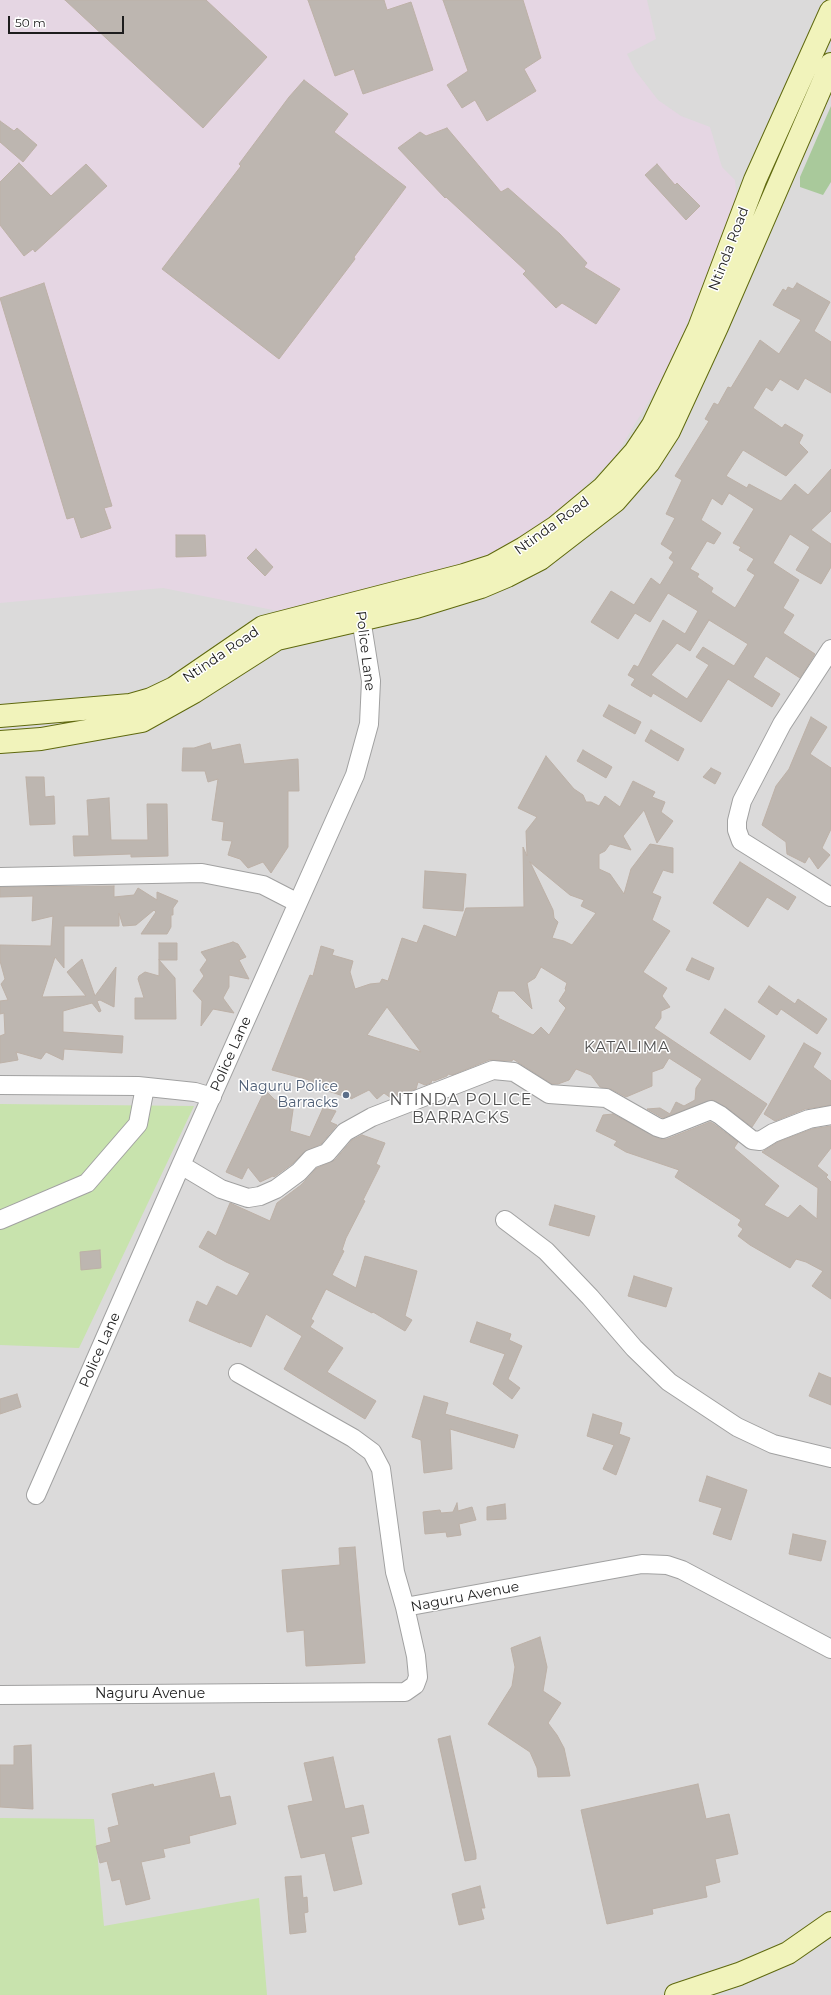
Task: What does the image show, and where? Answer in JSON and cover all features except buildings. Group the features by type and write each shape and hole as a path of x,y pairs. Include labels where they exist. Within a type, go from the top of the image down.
{"main road":[{"name":"Ntinda Road","path":"0,742 41,739 142,721 194,692 277,639 360,611 413,589 492,566 524,548 556,526 603,488 635,452 653,425 699,328 755,180 831,11"},
{"name":"Ntinda Road","path":"0,716 130,705 151,699 174,688 263,627 360,611 416,607 481,587 540,559 615,501 649,462 669,430 714,333 831,64"},
{"path":"676,1995 739,1974 788,1953 831,1923"}],"street":[{"name":"Police Lane","path":"36,1495 355,775 369,724 371,681 360,611"},
{"path":"831,648 782,724 742,801 737,821 737,830 741,841 831,897"},
{"path":"0,877 202,872 263,885 298,903"},
{"path":"181,1165 221,1189 248,1198 260,1196 276,1189 299,1172 311,1159 326,1153 346,1132 372,1116 493,1070 514,1072 549,1094 606,1098 663,1129 711,1110 720,1115 752,1140 760,1140 773,1133 809,1119 831,1115"},
{"path":"0,1085 145,1087 195,1092 212,1097"},
{"path":"0,1220 87,1184 138,1124 145,1087"},
{"path":"504,1220 546,1251 590,1296 634,1348 669,1382 737,1427 773,1444 831,1458"},
{"path":"238,1373 353,1438 372,1452 381,1469 395,1572 405,1607"},
{"name":"Naguru Avenue","path":"0,1695 405,1692 415,1685 418,1677 416,1656 405,1607 642,1564 667,1566 682,1570 831,1649"}],"shaded area":[{"path":"0,0 831,0 831,1995 0,1995"},
{"path":"0,0 647,0 656,39 627,54 635,70 658,100 681,116 710,127 722,167 735,180 737,200 670,366 615,457 539,531 453,574 346,594 278,611 163,588 0,603"}],"green space":[{"path":"831,106 831,182 823,195 800,187 800,177"},
{"path":"0,1104 194,1106 79,1348 0,1345"},
{"path":"0,1818 94,1819 104,1926 259,1898 267,1995 0,1995"}],"place":[{"name":"Naguru Police Barracks","path":"346,1095"}],"district":[{"name":"KATALIMA","path":"627,1048"},
{"name":"NTINDA POLICE BARRACKS","path":"461,1109"}]}
